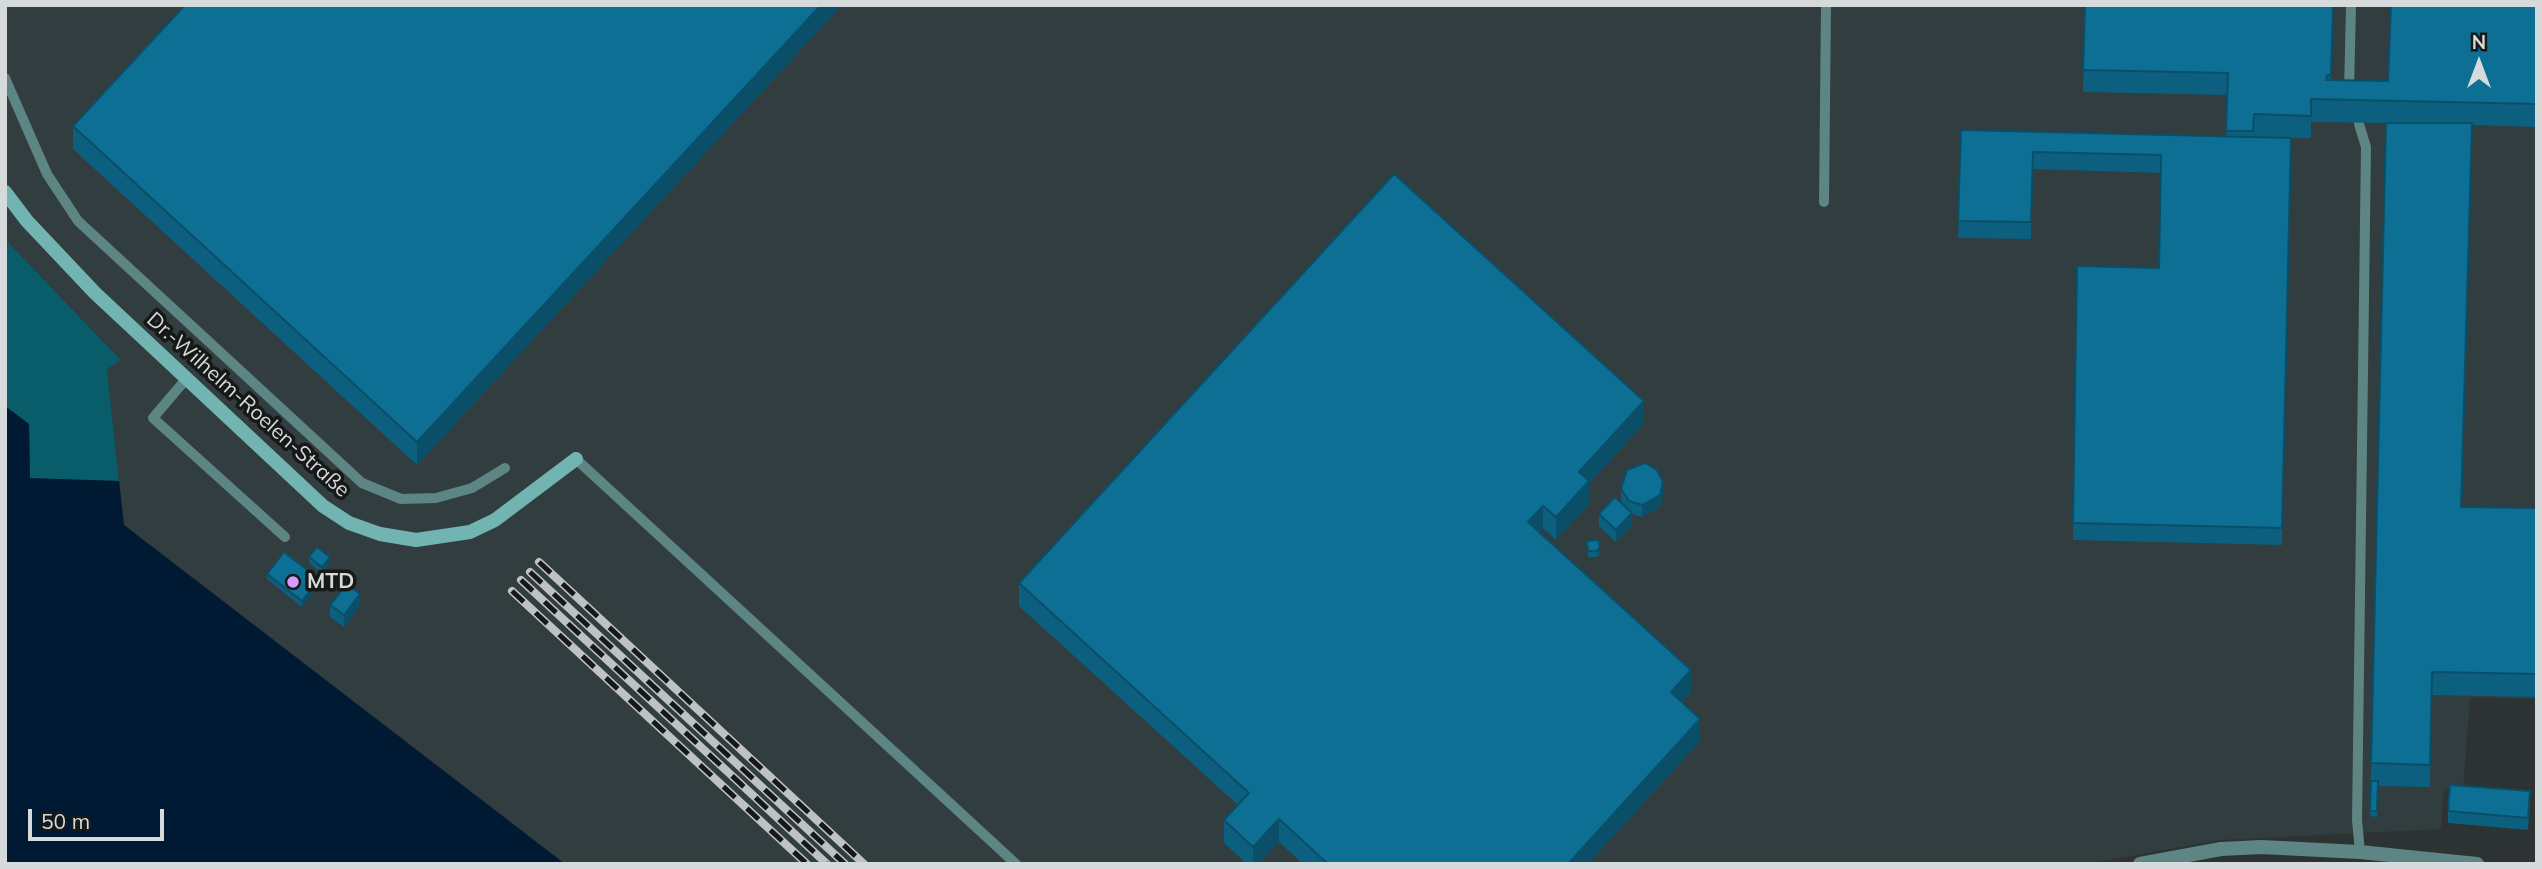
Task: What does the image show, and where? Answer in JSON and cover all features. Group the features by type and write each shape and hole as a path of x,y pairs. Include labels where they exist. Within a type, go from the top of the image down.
{"street":[{"name":"Dr.-Wilhelm-Roelen-Straße","path":"5,192 27,221 95,293 323,506 349,523 380,534 416,540 470,532 495,520 576,459"},
{"path":"2140,864 2221,849 2261,847 2360,852 2477,864"}],"lane":[{"path":"1824,202 1826,5"},
{"path":"2351,5 2348,88 2352,101"},
{"path":"5,78 47,174 78,221 362,482 401,499 436,498 472,488 505,468"},
{"path":"2359,124 2366,147 2357,820 2360,852"},
{"path":"187,378 153,418 285,537"},
{"path":"576,459 1016,864"}],"shaded area":[{"path":"5,5 2537,5 2537,699 2470,698 2463,790 2444,789 2441,829 2220,840 2086,864 565,864 124,525 107,369 121,359 5,239"},
{"path":"5,239 121,360 107,369 119,481 30,479 29,424 5,406"},
{"path":"5,406 29,424 30,478 119,481 124,525 565,864 5,864"}],"building":[{"path":"185,5 821,5 417,442 73,126"},
{"path":"2085,5 2333,5 2331,75 2327,75 2326,80 2388,81 2391,5 2537,5 2537,104 2311,99 2311,116 2254,114 2253,131 2226,131 2228,73 2083,70"},
{"path":"2386,123 2472,123 2461,507 2537,508 2537,674 2432,672 2430,765 2371,763"},
{"path":"1961,130 2291,138 2282,528 2073,523 2077,266 2159,268 2161,155 2033,152 2031,222 1958,221"},
{"path":"1394,174 1644,401 1579,472 1589,481 1556,517 1543,506 1528,522 1691,670 1671,692 1700,719 1568,864 1328,864 1279,819 1253,847 1224,820 1249,793 1019,583"},
{"path":"1645,463 1657,470 1663,482 1660,495 1642,505 1629,501 1621,489 1627,470"},
{"path":"1615,497 1632,513 1616,530 1599,514"},
{"path":"1598,540 1600,547 1597,551 1588,551 1587,541"},
{"path":"317,547 330,557 322,567 309,557"},
{"name":"MTD","path":"284,552 319,579 302,601 267,574"},
{"path":"347,584 360,594 344,615 330,605"},
{"path":"2371,781 2378,781 2377,811 2370,811"},
{"path":"2450,785 2530,791 2528,818 2448,811"}],"railway":[{"path":"539,562 864,864"},
{"path":"530,572 845,864"},
{"path":"521,580 827,864"},
{"path":"512,591 807,864"}],"place":[{"name":"MTD","path":"293,582"}]}
